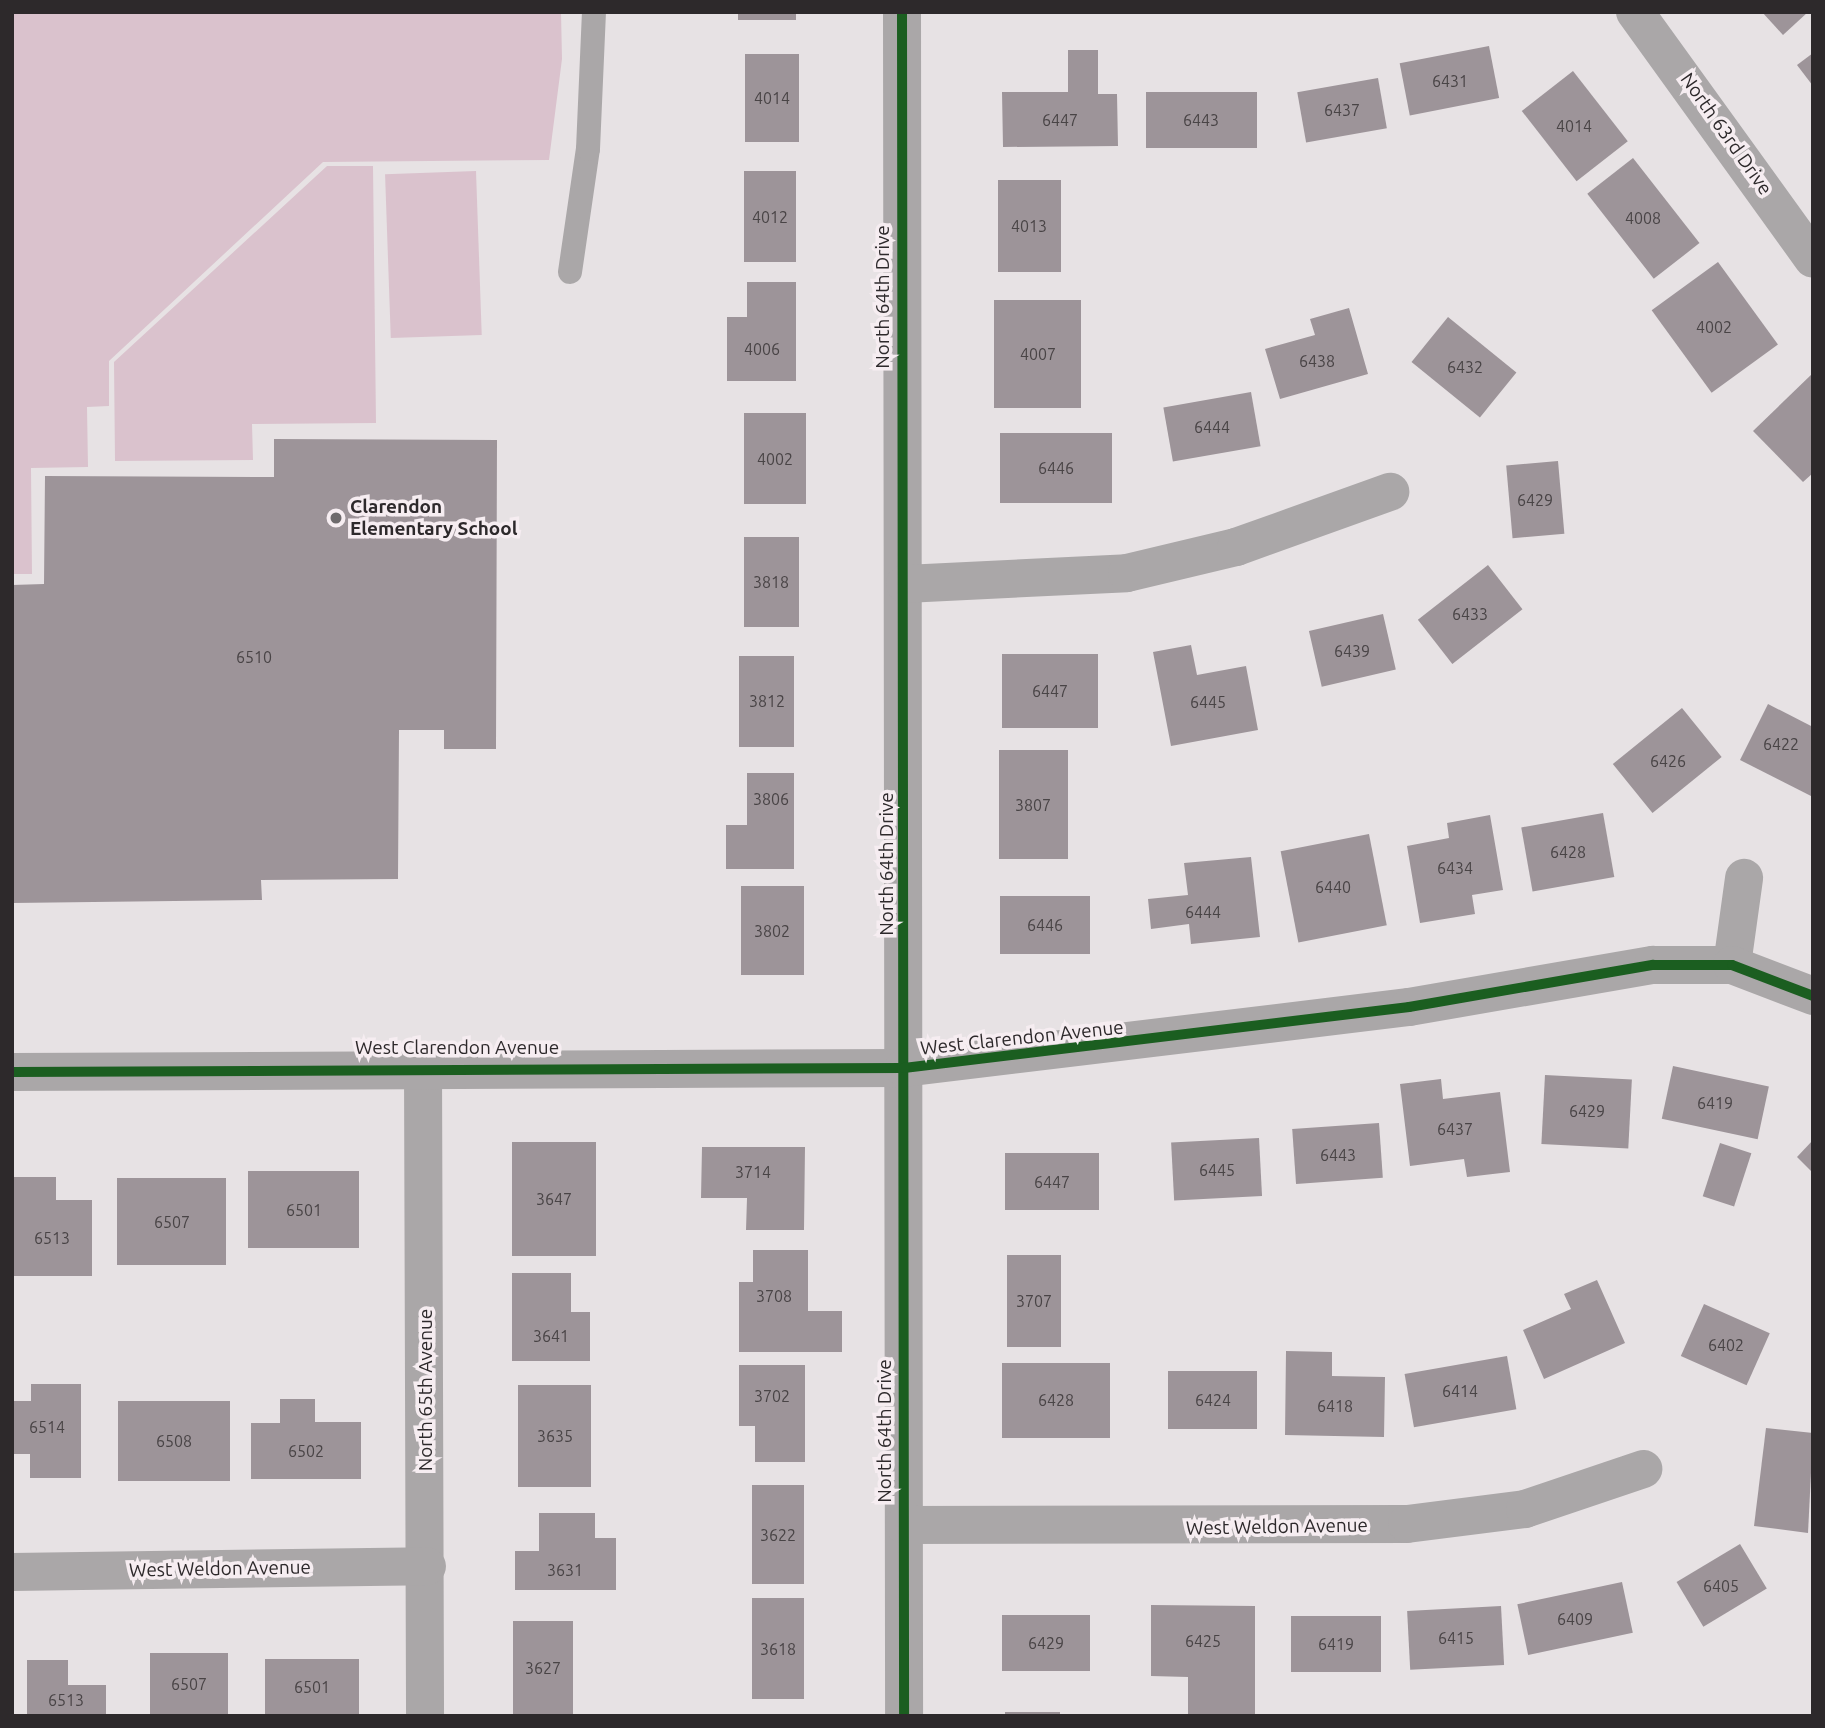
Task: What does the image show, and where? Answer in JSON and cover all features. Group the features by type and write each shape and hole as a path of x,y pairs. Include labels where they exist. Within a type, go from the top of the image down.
{"street":[{"name":"North 64th Drive","path":"902,12 905,584 904,1716"},
{"name":"North 63rd Drive","path":"1635,12 1813,259"},
{"path":"905,584 1127,573 1236,547 1390,492"},
{"path":"1732,965 1744,878"},
{"name":"West Clarendon Avenue","path":"12,1072 423,1065 904,1068 1409,1007 1653,965 1732,965 1813,996"},
{"name":"North 65th Avenue","path":"423,1065 427,1566 425,1716"},
{"name":"West Weldon Avenue","path":"904,1525 1407,1524 1525,1508 1643,1469"},
{"name":"West Weldon Avenue","path":"12,1572 427,1566"}],"lane":[{"path":"570,272 588,149 594,12"}],"shaded area":[{"path":"12,12 561,12 562,59 549,160 323,162 109,361 109,406 87,407 88,467 31,468 32,574 12,574"},
{"path":"327,166 373,166 376,423 252,424 253,460 115,461 114,362"},
{"path":"476,171 482,335 391,338 385,174"}],"building":[{"path":"738,12 796,12 796,20 738,20"},
{"path":"1762,12 1808,12 1783,35"},
{"path":"1489,46 1499,98 1410,115 1400,63"},
{"path":"1068,50 1098,50 1098,94 1117,94 1118,146 1003,147 1002,92 1068,92"},
{"path":"1813,53 1813,86 1797,65"},
{"path":"745,54 799,54 799,142 745,142"},
{"path":"1573,71 1628,141 1577,181 1522,111"},
{"path":"1378,78 1387,128 1306,142 1297,92"},
{"path":"1146,92 1257,92 1257,148 1146,148"},
{"path":"1633,158 1699,243 1654,279 1587,194"},
{"path":"744,171 796,171 796,262 744,262"},
{"path":"998,180 1061,180 1061,272 998,272"},
{"path":"1718,262 1778,345 1712,393 1652,310"},
{"path":"747,282 796,282 796,381 727,381 727,317 747,317"},
{"path":"994,300 1081,300 1081,408 994,408"},
{"path":"1349,308 1368,374 1280,399 1265,349 1315,335 1310,319"},
{"path":"1448,317 1516,372 1480,417 1411,362"},
{"path":"1813,373 1813,473 1803,482 1753,431"},
{"path":"1251,392 1261,446 1173,462 1163,407"},
{"path":"744,413 806,413 806,504 744,504"},
{"path":"1000,433 1112,433 1112,503 1000,503"},
{"path":"274,439 497,440 496,749 444,749 444,730 399,730 398,879 261,880 262,900 12,903 12,585 44,584 45,476 274,477"},
{"path":"1558,461 1564,534 1513,538 1506,466"},
{"path":"744,537 799,537 799,627 744,627"},
{"path":"1488,565 1522,609 1452,664 1418,620"},
{"path":"1383,614 1396,670 1322,687 1309,631"},
{"path":"1191,645 1197,675 1246,666 1258,730 1171,746 1153,652"},
{"path":"1002,654 1098,654 1098,728 1002,728"},
{"path":"739,656 794,656 794,747 739,747"},
{"path":"1768,704 1813,727 1813,797 1740,760"},
{"path":"1682,708 1722,757 1652,813 1613,764"},
{"path":"999,750 1068,750 1068,859 999,859"},
{"path":"747,773 794,773 794,869 726,869 726,825 747,825"},
{"path":"1603,813 1614,877 1533,891 1521,827"},
{"path":"1490,815 1503,890 1472,895 1475,914 1420,923 1407,846 1449,838 1447,823"},
{"path":"1369,834 1387,925 1298,942 1281,851"},
{"path":"1251,857 1260,937 1191,944 1189,924 1151,929 1148,899 1188,895 1184,863"},
{"path":"741,886 804,886 804,975 741,975"},
{"path":"1000,896 1090,896 1090,954 1000,954"},
{"path":"1673,1066 1769,1086 1758,1139 1662,1119"},
{"path":"1545,1075 1632,1080 1628,1148 1541,1144"},
{"path":"1441,1079 1443,1099 1500,1092 1510,1172 1467,1177 1464,1159 1410,1166 1400,1084"},
{"path":"1379,1123 1383,1178 1296,1184 1292,1129"},
{"path":"1259,1138 1262,1196 1174,1201 1171,1143"},
{"path":"1813,1140 1813,1173 1797,1157"},
{"path":"512,1142 596,1142 596,1256 512,1256"},
{"path":"1720,1143 1751,1153 1734,1206 1703,1196"},
{"path":"702,1147 805,1147 804,1230 746,1230 747,1198 701,1198"},
{"path":"1005,1153 1099,1153 1099,1210 1005,1210"},
{"path":"248,1171 359,1171 359,1248 248,1248"},
{"path":"12,1177 56,1177 56,1200 92,1200 92,1276 12,1276"},
{"path":"117,1178 226,1178 226,1265 117,1265"},
{"path":"753,1250 808,1250 808,1311 842,1311 842,1352 739,1352 739,1282 753,1282"},
{"path":"1007,1255 1061,1255 1061,1347 1007,1347"},
{"path":"512,1273 571,1273 571,1312 590,1312 590,1361 512,1361"},
{"path":"1597,1280 1625,1343 1544,1379 1523,1330 1571,1309 1564,1294"},
{"path":"1704,1304 1770,1333 1747,1385 1681,1356"},
{"path":"1286,1351 1332,1352 1332,1376 1385,1377 1384,1437 1285,1435"},
{"path":"1507,1356 1516,1409 1414,1427 1405,1374"},
{"path":"1002,1363 1110,1363 1110,1438 1002,1438"},
{"path":"739,1365 805,1365 805,1462 755,1462 755,1426 739,1426"},
{"path":"1168,1371 1257,1371 1257,1429 1168,1429"},
{"path":"31,1384 81,1384 81,1478 30,1478 30,1454 12,1454 12,1401 31,1401"},
{"path":"518,1385 591,1385 591,1487 518,1487"},
{"path":"280,1399 315,1399 315,1422 361,1422 361,1479 251,1479 251,1423 280,1423"},
{"path":"118,1401 230,1401 230,1481 118,1481"},
{"path":"1766,1428 1813,1433 1808,1533 1754,1526"},
{"path":"752,1485 804,1485 804,1584 752,1584"},
{"path":"539,1513 595,1513 595,1538 616,1538 616,1590 515,1590 515,1551 539,1551"},
{"path":"1740,1544 1767,1589 1703,1627 1677,1582"},
{"path":"1622,1582 1633,1633 1528,1655 1517,1604"},
{"path":"752,1598 804,1598 804,1699 752,1699"},
{"path":"1151,1605 1255,1606 1255,1716 1188,1716 1188,1677 1151,1676"},
{"path":"1501,1606 1504,1665 1410,1670 1407,1611"},
{"path":"1002,1615 1090,1615 1090,1671 1002,1671"},
{"path":"1291,1616 1381,1616 1381,1672 1291,1672"},
{"path":"513,1621 573,1621 573,1716 513,1716"},
{"path":"150,1653 228,1653 228,1715 150,1715"},
{"path":"265,1659 359,1659 359,1716 265,1716"},
{"path":"27,1660 68,1660 68,1685 106,1685 106,1716 27,1716"},
{"path":"1005,1712 1060,1712 1060,1716 1005,1716"}],"cycle path":[{"path":"902,12 904,1716"},
{"path":"12,1072 904,1068 1409,1007 1653,965 1732,965 1813,996"}],"place":[{"name":"Clarendon Elementary School","path":"336,518"}]}
